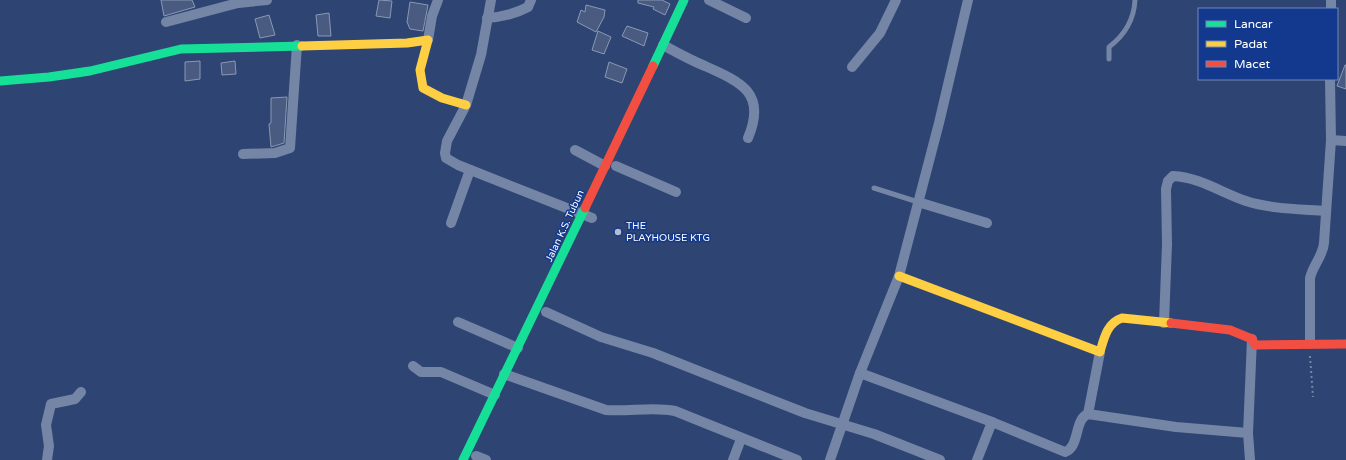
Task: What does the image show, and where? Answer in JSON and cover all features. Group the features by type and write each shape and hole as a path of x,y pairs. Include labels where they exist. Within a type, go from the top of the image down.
{"main road":[{"name":"Jalan K.S. Tubun","path":"510,379 590,216 605,166 684,0"},
{"path":"0,81 49,77 90,71 181,49 407,43 428,40 421,64 421,81 423,88 442,98 466,105"},
{"path":"899,276 1100,352 1110,326 1117,319 1129,318 1230,330 1252,339 1256,345 1346,344"},
{"name":"Jalan K.S. Tubun","path":"463,460 494,397 518,368"}],"street":[{"path":"166,22 238,2 267,0"},
{"path":"428,40 432,16 438,0"},
{"path":"491,0 481,56 466,105 447,141 445,153 446,158 450,162 590,216"},
{"path":"487,18 501,17 517,13 528,8 531,0"},
{"path":"708,0 746,18"},
{"path":"852,67 867,51 880,33 896,0"},
{"path":"830,460 860,373 899,276 968,0"},
{"path":"243,154 275,153 290,148 297,45"},
{"path":"662,45 728,75 746,90 752,98 755,112 753,126 748,138"},
{"path":"1310,344 1310,278 1312,270 1324,250 1331,140 1330,80"},
{"path":"1331,140 1346,141"},
{"path":"575,150 605,166"},
{"path":"616,166 676,192"},
{"path":"451,223 470,170"},
{"path":"1164,323 1167,244 1166,189 1168,180 1173,176 1215,187 1254,203 1326,211"},
{"path":"918,202 987,223"},
{"path":"546,312 601,337 653,353 805,413 874,434 940,460"},
{"path":"458,322 523,352"},
{"path":"1250,460 1248,433 1252,339"},
{"path":"860,373 992,422 1065,452 1070,448 1082,419 1088,414 1100,352"},
{"path":"413,366 421,372 441,372 494,397"},
{"path":"510,379 606,410 623,412 662,409 675,411 741,439 797,460"},
{"path":"47,460 49,446 46,425 51,404 75,399 81,392"},
{"path":"1088,414 1176,427 1248,433"},
{"path":"977,460 992,422"},
{"path":"733,460 741,439"}],"lane":[{"path":"1109,59 1109,47 1122,36 1130,24 1135,10 1135,0"},
{"path":"874,188 918,202"}],"path":[{"path":"1310,344 1312,397"}],"building":[{"path":"161,0 192,0 195,7 164,16"},
{"path":"379,0 392,1 390,18 376,16"},
{"path":"638,0 662,0 670,4 665,15 653,9 654,7 638,3"},
{"path":"410,2 428,5 423,31 410,29 407,22"},
{"path":"586,5 605,10 604,17 596,32 577,22 581,10 585,12"},
{"path":"329,13 331,36 318,36 316,15"},
{"path":"269,15 275,35 260,38 255,19"},
{"path":"627,26 648,33 644,46 622,36"},
{"path":"598,31 611,37 604,54 592,50"},
{"path":"200,61 200,79 185,81 185,62"},
{"path":"235,61 236,74 222,75 221,63"},
{"path":"609,62 627,69 622,83 605,77"},
{"path":"1346,65 1346,89 1337,86"},
{"path":"287,97 284,143 271,147 269,124 271,123 271,98"}],"traffic: fast":[{"path":"653,66 684,0"},
{"path":"0,81 49,77 90,71 181,49 302,46"},
{"path":"463,460 585,208"}],"traffic: slow":[{"path":"302,46 407,43 428,40 420,70 423,88 442,98 466,105"},
{"path":"899,276 1100,352 1107,332 1117,320 1122,318 1171,323"}],"traffic: jam":[{"path":"585,208 653,66"},
{"path":"1171,323 1230,330 1252,339 1255,345 1346,344"}],"place":[{"name":"THE PLAYHOUSE KTG","path":"618,232"}]}
